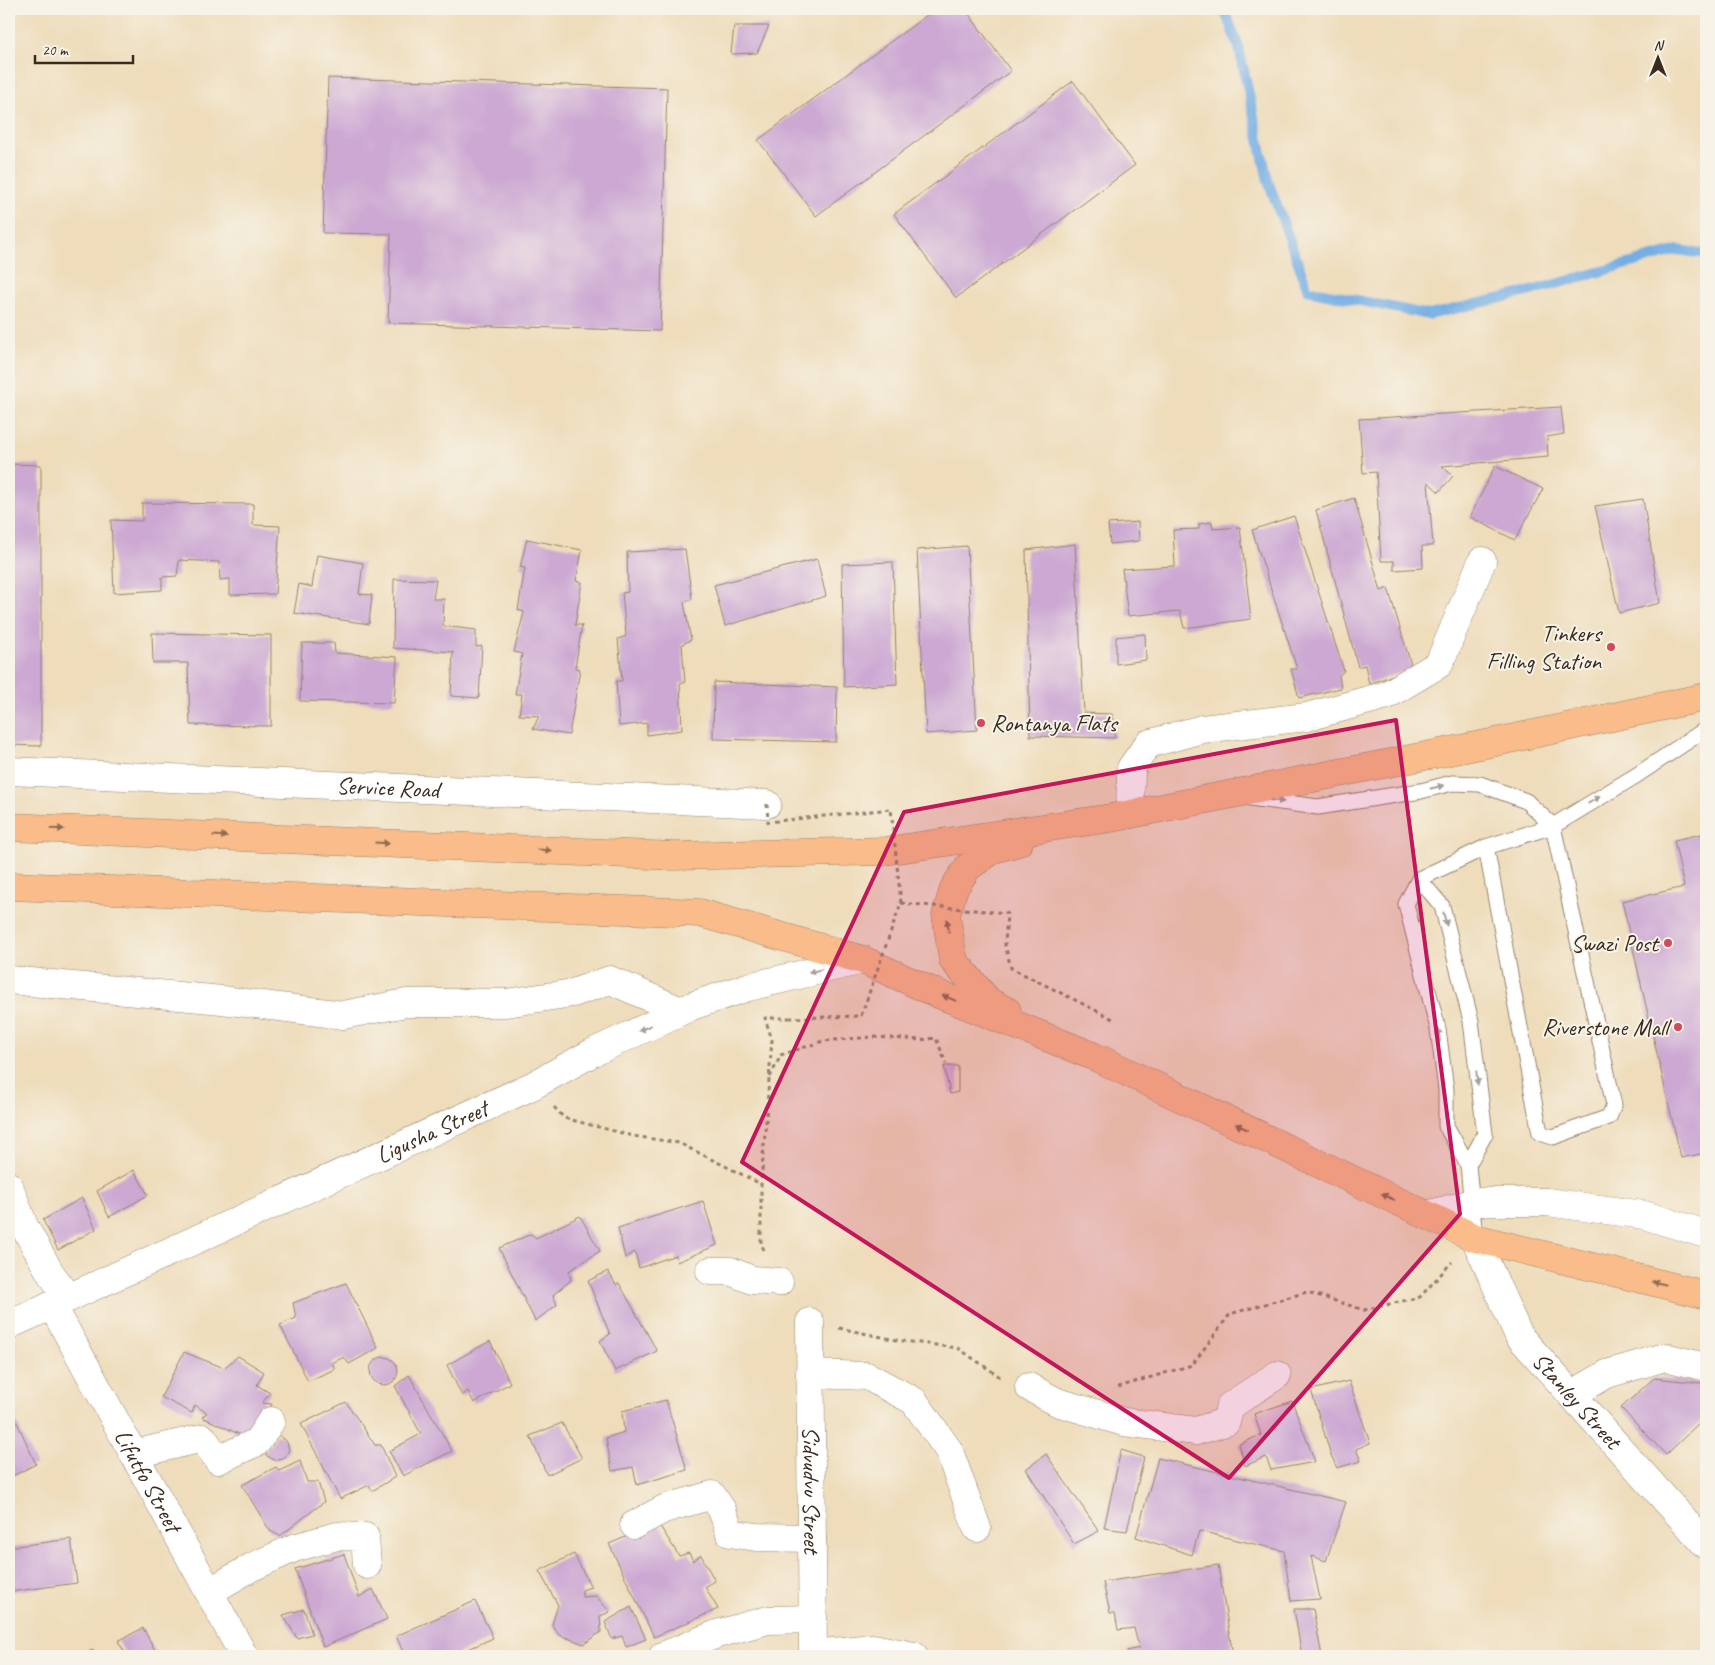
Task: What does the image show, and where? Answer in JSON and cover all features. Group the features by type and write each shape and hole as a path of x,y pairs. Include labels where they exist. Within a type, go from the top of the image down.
{"main road":[{"path":"9,826 674,856 885,851 1120,816 1491,743 1706,697"},
{"path":"1120,816 994,849 968,867 954,888 946,915 953,960 989,1002 1093,1056 1475,1238 1706,1294"},
{"path":"9,886 700,913 863,960 1093,1056"}],"street":[{"path":"1120,816 1131,768 1148,744 1202,729 1307,718 1387,695 1439,664 1482,561"},
{"name":"Service Road","path":"9,771 767,804"},
{"name":"Ligusha Street","path":"9,1325 532,1086 592,1053 681,1011 748,987 863,960"},
{"path":"9,980 222,1000 343,1015 406,1003 506,1003 573,992 610,980 681,1011"},
{"name":"Lifutfo Street","path":"9,1186 24,1226 51,1274 60,1302 134,1454 244,1656"},
{"path":"1426,1215 1472,1203 1547,1202 1644,1215 1706,1234"},
{"name":"Stanley Street","path":"1475,1238 1519,1336 1706,1545"},
{"path":"710,1271 730,1271 752,1280 780,1282"},
{"name":"Sidvudvu Street","path":"810,1322 812,1655"},
{"path":"1571,1395 1607,1374 1665,1357 1706,1367"},
{"path":"810,1374 867,1376 914,1401 949,1451 977,1528"},
{"path":"1029,1386 1057,1402 1124,1422 1196,1431 1226,1422 1230,1406 1277,1375"},
{"path":"134,1454 203,1438 218,1460 257,1442 271,1421"},
{"path":"634,1525 664,1509 712,1495 722,1510 730,1533 756,1537 812,1538"},
{"path":"209,1592 252,1566 294,1548 337,1536 365,1537 367,1566"},
{"path":"663,1656 717,1634 768,1620 812,1620"},
{"path":"812,1655 873,1648 914,1656"}],"lane":[{"path":"1475,1238 1468,1166 1446,1126 1446,1090 1438,1029 1406,904 1419,878 1486,847 1553,826 1637,775 1706,729"},
{"path":"1228,795 1318,807 1421,791 1452,783 1480,784 1526,801 1553,826 1614,1105 1609,1117 1553,1137 1540,1133 1486,847"},
{"path":"1419,878 1442,906 1471,1021 1485,1134 1468,1166"}],"path":[{"path":"767,804 768,822 891,809 901,903 861,1016 765,1018 772,1040 762,1184 762,1244 780,1282"},
{"path":"901,903 1006,913 1005,945 1011,968 1113,1019"},
{"path":"769,1080 781,1055 823,1041 873,1037 922,1040 936,1038 946,1063"},
{"path":"532,1086 564,1118 633,1136 679,1143 762,1184"},
{"path":"1118,1387 1192,1366 1230,1314 1307,1292 1364,1310 1420,1297 1475,1238"},
{"path":"810,1322 896,1340 958,1348 1014,1386 1029,1386"}],"highlighted area":[{"path":"1396,720 1460,1214 1229,1478 742,1162 904,812"}],"building":[{"path":"935,9 965,9 1011,71 816,216 758,140"},
{"path":"734,26 769,26 757,53 731,54"},
{"path":"328,78 667,88 660,331 388,323 391,234 323,233"},
{"path":"1073,81 1135,165 956,298 894,214"},
{"path":"1561,407 1564,434 1547,437 1548,457 1442,466 1453,476 1439,492 1428,482 1433,546 1422,546 1423,568 1394,570 1394,561 1381,561 1376,472 1363,473 1359,419"},
{"path":"9,464 41,465 41,746 9,745"},
{"path":"1495,466 1543,489 1515,540 1470,517"},
{"path":"1354,498 1381,591 1388,588 1412,668 1369,684 1365,665 1358,667 1316,510"},
{"path":"1643,499 1660,603 1619,613 1595,506"},
{"path":"142,503 253,504 253,525 280,526 275,594 230,595 230,579 220,580 219,562 179,560 177,576 162,577 162,590 114,593 111,520 142,521"},
{"path":"1294,516 1344,671 1339,675 1341,688 1299,698 1291,669 1297,669 1252,530"},
{"path":"1138,522 1139,541 1110,544 1108,524"},
{"path":"1212,522 1213,529 1240,527 1251,619 1184,628 1180,611 1128,616 1122,569 1175,566 1173,530 1199,529 1199,524"},
{"path":"527,539 582,550 576,581 582,582 575,625 582,625 575,668 580,669 569,735 533,729 539,716 519,715 522,694 515,694 522,654 514,652 524,612 518,610 525,568 520,567"},
{"path":"1075,544 1084,713 1112,714 1115,738 1030,736 1026,550"},
{"path":"967,546 977,730 926,734 917,550"},
{"path":"685,549 692,599 684,602 691,640 682,644 685,683 680,683 682,730 647,735 647,723 619,726 616,681 622,681 618,639 626,636 622,593 628,592 627,552"},
{"path":"317,555 363,563 359,594 372,595 369,624 294,613 299,584 312,587"},
{"path":"817,559 826,596 725,626 714,585"},
{"path":"893,562 897,684 844,687 842,564"},
{"path":"394,579 436,580 433,599 444,599 443,626 476,630 476,647 482,646 479,698 451,696 453,652 393,648"},
{"path":"152,633 271,635 271,726 190,725 188,663 153,663"},
{"path":"1145,634 1146,660 1116,664 1116,637"},
{"path":"302,643 334,643 335,653 397,657 394,703 300,701"},
{"path":"714,682 837,687 836,742 713,739"},
{"name":"Riverstone Mall","path":"1706,833 1706,1153 1681,1158 1622,901 1684,887 1674,840"},
{"path":"944,1066 958,1066 958,1092 950,1094"},
{"path":"134,1170 148,1195 109,1217 97,1191"},
{"path":"82,1198 96,1229 58,1250 43,1220"},
{"path":"703,1201 717,1245 677,1262 676,1255 639,1268 635,1252 625,1258 618,1228"},
{"path":"580,1216 600,1251 569,1271 571,1280 553,1295 557,1305 535,1321 499,1248 531,1234 536,1238"},
{"path":"608,1271 616,1285 619,1283 657,1351 615,1371 600,1341 610,1334 588,1281"},
{"path":"346,1283 378,1348 349,1364 344,1357 332,1363 335,1369 308,1381 280,1325 296,1318 293,1303"},
{"path":"490,1341 510,1383 474,1403 468,1391 462,1396 447,1365"},
{"path":"184,1352 224,1368 238,1356 264,1372 257,1385 270,1393 262,1403 272,1404 252,1440 202,1417 207,1413 195,1405 192,1413 161,1397"},
{"path":"384,1357 394,1361 398,1371 394,1381 384,1385 374,1381 370,1371 374,1361"},
{"path":"409,1375 452,1451 403,1476 389,1451 421,1434 395,1386"},
{"path":"1654,1378 1702,1383 1706,1387 1706,1416 1666,1455 1621,1408"},
{"path":"1349,1381 1370,1443 1356,1449 1361,1461 1337,1468 1331,1455 1311,1390"},
{"path":"666,1400 687,1470 637,1485 633,1467 612,1471 606,1438 624,1432 622,1411"},
{"path":"1292,1401 1315,1462 1271,1470 1266,1457 1245,1466 1239,1444 1261,1435 1254,1414"},
{"path":"346,1402 375,1445 381,1445 395,1477 372,1491 369,1485 340,1499 301,1424"},
{"path":"11,1409 36,1464 9,1478 9,1410"},
{"path":"562,1423 582,1458 547,1475 530,1436"},
{"path":"277,1435 287,1442 289,1450 285,1457 274,1460 267,1456 265,1452"},
{"path":"1121,1450 1144,1457 1127,1531 1104,1528"},
{"path":"1046,1454 1099,1531 1074,1544 1026,1469"},
{"path":"1158,1458 1346,1502 1326,1561 1311,1556 1320,1599 1291,1601 1284,1551 1199,1531 1192,1555 1136,1537"},
{"path":"300,1461 307,1482 318,1482 324,1502 280,1536 270,1531 242,1485 276,1467 279,1471"},
{"path":"658,1523 679,1556 689,1553 693,1561 701,1555 715,1581 705,1587 718,1609 654,1637 609,1544"},
{"path":"71,1539 77,1583 9,1592 9,1547"},
{"path":"344,1554 359,1597 373,1589 387,1619 323,1647 295,1569"},
{"path":"574,1554 591,1587 582,1590 582,1597 596,1596 610,1612 600,1616 601,1632 584,1644 559,1635 552,1625 558,1605 539,1571"},
{"path":"1218,1565 1233,1656 1128,1656 1127,1651 1139,1648 1134,1628 1118,1630 1115,1613 1110,1613 1103,1582"},
{"path":"475,1601 493,1638 453,1656 405,1656 396,1636"},
{"path":"631,1607 646,1639 626,1647 622,1636 612,1639 605,1622"},
{"path":"304,1609 312,1634 297,1638 283,1615"},
{"path":"1294,1609 1313,1609 1322,1656 1302,1656"},
{"path":"143,1628 158,1656 127,1656 118,1641"},
{"path":"93,1650 96,1656 77,1656"}],"waterway":[{"path":"1224,9 1239,48 1268,181 1308,290 1429,315 1527,292 1678,250 1706,254"}],"place":[{"name":"Tinkers Filling Station","path":"1611,647"},
{"name":"Rontanya Flats","path":"981,723"},
{"name":"Swazi Post","path":"1668,943"},
{"name":"Riverstone Mall","path":"1678,1027"}]}
